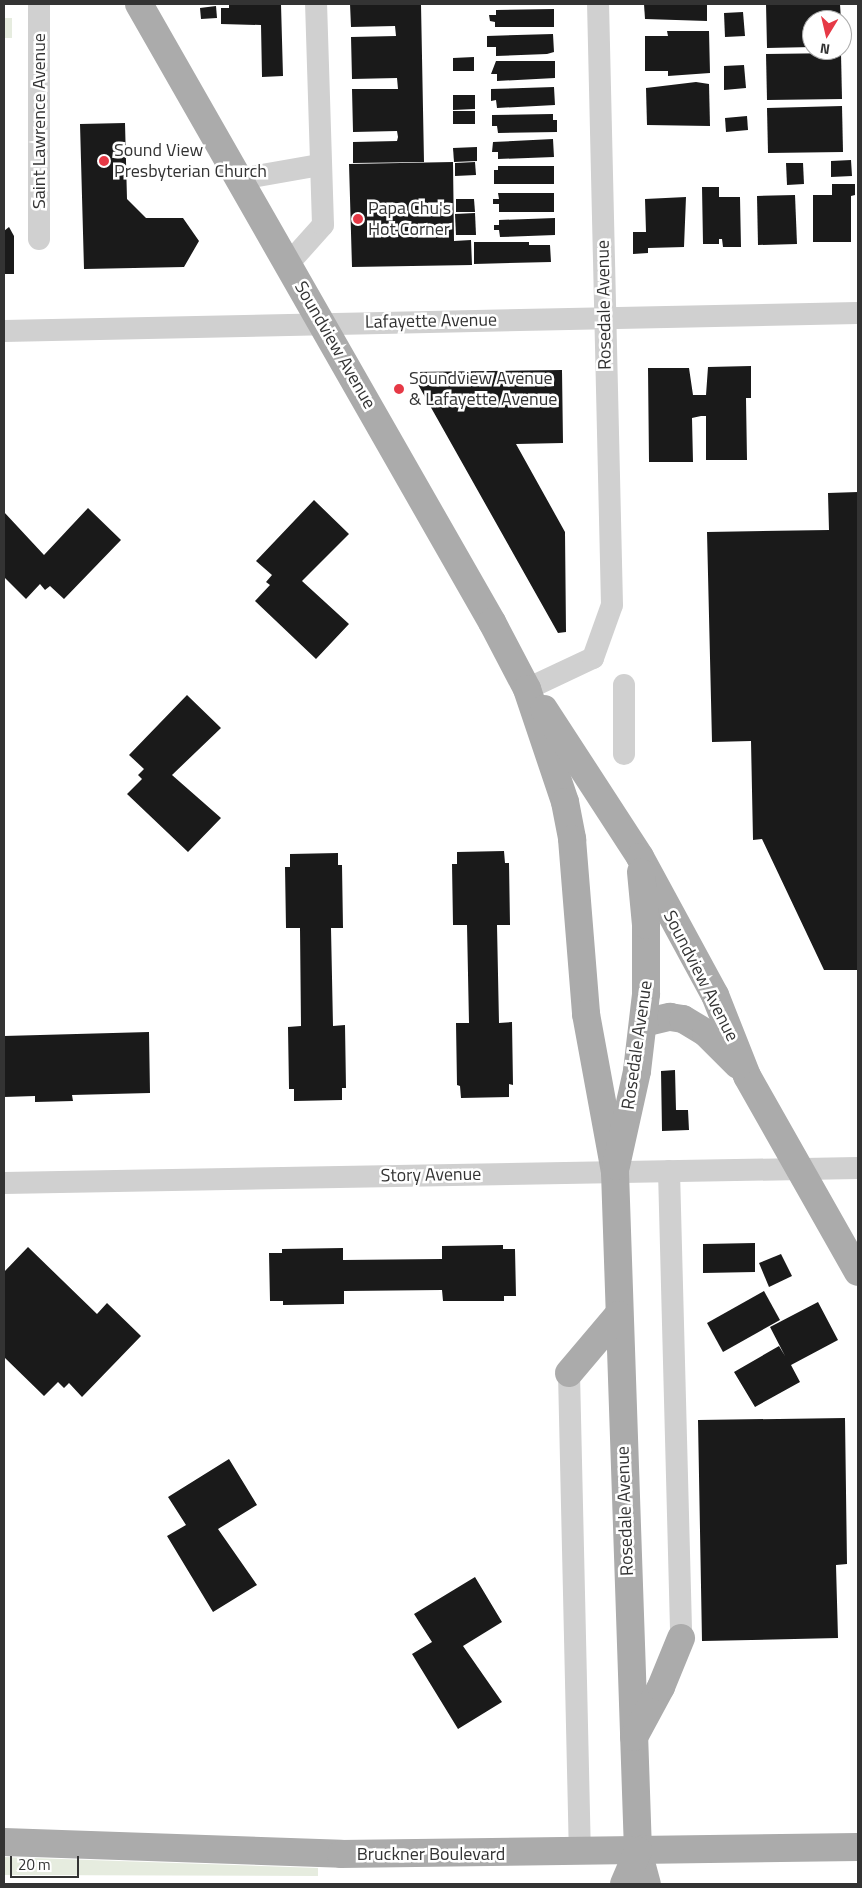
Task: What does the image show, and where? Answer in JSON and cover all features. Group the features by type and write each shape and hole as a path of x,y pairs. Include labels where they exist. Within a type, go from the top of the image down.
{"main road":[{"name":"Soundview Avenue","path":"139,4 324,323 527,689 565,802 572,838 578,943"},
{"name":"Soundview Avenue","path":"527,689 547,713 640,857 715,995 747,1076 858,1272"},
{"name":"Rosedale Avenue","path":"615,1172 643,1023 647,943 640,857"},
{"name":"Rosedale Avenue","path":"578,943 586,1014 615,1172 618,1315 638,1851 647,1884"},
{"path":"643,1023 670,1017 683,1019 720,1045 747,1076"},
{"path":"570,1373 618,1315"},
{"path":"634,1738 661,1687 681,1638"},
{"name":"Bruckner Boulevard","path":"4,1842 280,1854 580,1852 858,1847"},
{"name":"Rosedale Avenue","path":"624,1884 638,1851"}],"street":[{"name":"Saint Lawrence Avenue","path":"39,4 40,239"},
{"path":"288,263 323,225 319,165 316,4"},
{"name":"Rosedale Avenue","path":"527,689 593,658 612,605 598,4"},
{"path":"240,179 319,165"},
{"name":"Lafayette Avenue","path":"4,331 858,313"},
{"path":"624,685 624,754"},
{"name":"Story Avenue","path":"4,1183 858,1168"},
{"path":"669,1171 681,1638"},
{"path":"570,1373 580,1852"}],"shaded area":[{"path":"4,18 12,18 12,38 4,38"},
{"path":"4,1857 318,1868 318,1876 4,1875"}],"building":[{"path":"229,4 281,4 283,76 262,77 261,25 221,24 221,8 229,8"},
{"path":"350,4 421,4 424,162 353,163 353,142 397,141 398,137 397,131 353,132 352,89 398,89 397,78 352,79 351,37 396,36 395,26 351,27"},
{"path":"644,4 707,4 707,21 645,19"},
{"path":"766,4 840,4 840,10 802,10 802,47 767,48"},
{"path":"216,6 217,18 201,19 200,8"},
{"path":"554,9 554,27 495,27 495,22 490,21 489,15 496,15 496,10"},
{"path":"743,12 745,36 725,37 724,13"},
{"path":"667,31 709,31 710,73 668,76 668,71 645,71 645,36 668,36"},
{"path":"553,34 554,52 547,54 496,56 496,47 487,47 487,36"},
{"path":"766,54 802,54 802,60 841,60 842,99 767,100"},
{"path":"474,57 474,71 453,71 453,58"},
{"path":"496,61 555,61 555,78 497,81 497,74 491,74"},
{"path":"744,65 746,88 724,90 724,66"},
{"path":"696,82 709,84 710,126 647,125 646,88"},
{"path":"554,87 555,105 497,108 496,100 491,101 491,89"},
{"path":"453,95 475,95 475,109 453,110"},
{"path":"842,106 843,152 768,153 767,108"},
{"path":"453,111 475,111 475,124 453,124"},
{"path":"553,114 553,120 557,120 557,132 498,133 497,126 492,126 492,115"},
{"path":"747,116 748,130 726,132 725,118"},
{"name":"Sound View Presbyterian Church","path":"125,123 127,199 146,218 183,218 199,241 184,267 84,269 80,124"},
{"path":"553,139 554,157 498,159 498,152 492,152 493,142"},
{"path":"477,147 477,161 454,162 453,148"},
{"path":"851,160 852,176 831,177 831,161"},
{"path":"453,162 454,241 471,240 472,265 352,267 349,164"},
{"path":"475,162 476,175 455,176 455,163"},
{"path":"786,163 803,163 804,184 787,185"},
{"path":"498,166 554,166 554,184 494,184 494,170 498,170"},
{"path":"832,184 855,184 855,195 851,196 851,242 813,242 813,195 832,195"},
{"path":"702,187 719,187 719,197 740,197 741,247 723,247 722,239 719,239 719,244 703,244"},
{"path":"498,193 554,193 554,212 499,212 499,204 493,204 493,199 499,199"},
{"path":"795,195 797,244 758,245 757,196"},
{"path":"686,197 684,247 648,248 648,253 633,254 633,232 646,232 645,199"},
{"path":"456,199 474,199 475,212 456,212"},
{"path":"475,213 476,235 456,235 455,214"},
{"path":"555,218 555,235 500,237 499,230 494,230 494,225 499,225 499,220"},
{"path":"9,227 14,236 14,274 4,274 4,231"},
{"path":"474,242 529,242 529,245 550,245 551,262 474,264"},
{"path":"751,366 751,398 746,398 747,460 706,460 706,416 701,416 692,418 693,462 649,462 648,368 689,368 693,395 706,395 708,367"},
{"path":"562,370 563,443 516,444 565,532 566,632 558,633 411,372"},
{"path":"858,492 858,970 824,970 762,839 753,840 751,741 712,742 707,532 829,530 828,493"},
{"path":"314,500 349,534 302,581 349,624 316,659 255,601 270,585 266,582 272,575 256,561"},
{"path":"88,508 121,540 64,599 50,586 45,590 40,584 26,599 4,577 4,512 44,555"},
{"path":"187,695 221,728 172,775 221,818 188,852 127,794 142,779 138,775 144,769 129,755"},
{"path":"504,851 505,863 509,863 510,925 497,925 499,1023 512,1022 513,1085 509,1084 509,1097 461,1098 460,1086 457,1085 456,1023 469,1023 467,925 453,925 452,864 457,864 457,852"},
{"path":"338,853 338,865 342,865 343,928 331,928 333,1026 345,1025 346,1088 342,1088 342,1100 294,1101 294,1089 289,1089 288,1027 301,1026 300,928 286,928 285,867 290,867 290,854"},
{"path":"149,1032 150,1093 72,1095 73,1101 35,1102 35,1096 4,1097 4,1036"},
{"path":"675,1070 676,1110 688,1110 689,1130 662,1131 661,1071"},
{"path":"755,1243 755,1272 703,1273 703,1244"},
{"path":"503,1245 503,1249 515,1249 516,1296 504,1296 504,1301 443,1301 442,1290 344,1291 344,1304 283,1305 283,1301 270,1301 269,1253 282,1253 282,1249 343,1248 343,1260 442,1259 442,1246"},
{"path":"28,1247 97,1314 107,1303 141,1336 82,1397 69,1383 64,1388 58,1382 44,1396 4,1357 4,1272"},
{"path":"781,1254 792,1276 769,1287 759,1263"},
{"path":"764,1291 780,1320 723,1352 707,1323"},
{"path":"818,1302 838,1340 791,1365 800,1382 755,1407 734,1372 779,1346 785,1356 770,1327"},
{"path":"845,1418 847,1564 836,1565 838,1638 702,1641 698,1420"},
{"path":"229,1459 257,1505 218,1529 257,1585 213,1612 167,1536 186,1525 168,1497"},
{"path":"475,1577 502,1622 463,1646 502,1702 458,1729 412,1654 432,1642 414,1614"}],"place":[{"name":"Sound View Presbyterian Church","path":"104,161"},
{"name":"Papa Chu's Hot Corner","path":"358,219"},
{"name":"Soundview Avenue & Lafayette Avenue","path":"399,389"}]}
